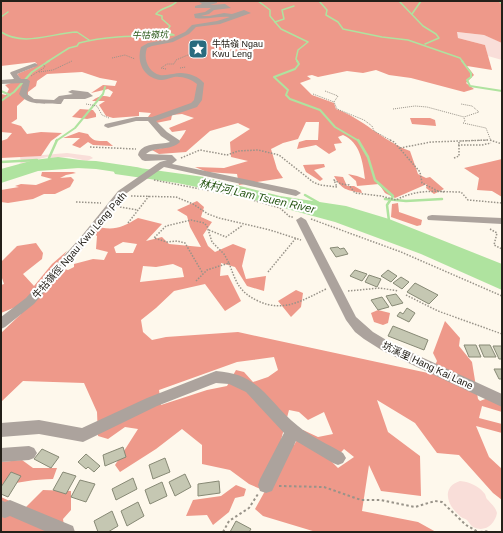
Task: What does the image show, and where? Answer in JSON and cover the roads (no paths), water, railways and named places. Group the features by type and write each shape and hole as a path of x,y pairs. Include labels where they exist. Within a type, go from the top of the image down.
{"street":[{"path":"108,126 136,119 151,120 194,105 198,100 201,83 193,77 175,75 159,78 142,65 141,53 142,48 146,45 169,42 187,33 194,26 218,23 229,18 248,13 244,12 232,16 224,15 209,18 197,16 196,15 207,13 213,9 228,8 225,6 197,7 215,2 204,3 202,1"},
{"path":"37,69 14,73 23,81 23,94 26,99 32,101 58,102 58,99 63,96 77,98 89,96 72,92"},
{"path":"1,82 23,81"},
{"path":"151,120 164,134 176,142 169,145 149,148 142,153 145,158 169,157 165,164"},
{"path":"147,164 165,164 180,169 296,193"},
{"name":"牛牯嶺徑 Ngau Kwu Leng Path","path":"1,324 30,301 84,240 124,190 165,164"},
{"name":"坑溪里 Hang Kai Lane","path":"300,218 356,324 375,340 393,351 429,366 502,401"},
{"path":"432,218 502,221"},
{"path":"1,430 39,427 83,435 152,402 216,377 225,376 252,388 260,394 293,431 338,458"},
{"path":"266,485 293,431"},
{"path":"1,455 30,454"},
{"path":"1,508 5,510 10,508 66,532"}],"water":[{"path":"58,157 87,161 87,166 38,171 1,183 1,169 34,160"},
{"path":"118,165 204,177 280,196 346,206 389,219 502,264 502,290 421,254 335,222 236,195 177,183 115,174 112,168"}],"waterway":[{"name":"牛牯嶺坑","path":"47,62 69,48 77,46 79,43 91,40 126,36 174,35 166,32 170,26 162,19 162,16 156,14 177,1"},
{"path":"258,1 270,10 270,16 275,22"},
{"path":"319,1 327,10 326,15 338,22 343,29 382,37 408,40 460,58 463,62"},
{"path":"399,1 423,26 436,34 439,38 425,44"},
{"path":"412,14 421,1"},
{"path":"499,1 502,4"},
{"path":"275,22 284,19 282,10 294,6"},
{"path":"1,17 8,12"},
{"path":"275,22 281,29 308,42 298,50 296,59 298,62"},
{"path":"1,32 10,36 29,39 77,32 89,40"},
{"path":"10,95 32,72 49,61"},
{"path":"297,61 299,64 295,69 274,77 288,90 286,95 290,99 320,110 335,127 358,141"},
{"path":"462,61 471,73 471,77 467,80 470,86 502,91"},
{"path":"57,140 75,128 103,94 105,87"},
{"path":"1,91 10,95"},
{"path":"1,101 10,95"},
{"path":"50,160 49,158 57,140"},
{"path":"358,141 368,157 375,180 393,196 391,200"},
{"name":"林村河 Lam Tsuen River","path":"1,162 37,160"},
{"name":"林村河 Lam Tsuen River","path":"63,164 96,165 136,171"},
{"path":"305,195 319,203"},
{"path":"385,199 391,200"},
{"path":"391,200 406,201 442,199"},
{"path":"389,221 387,205 391,200"}],"place":[{"name":"牛牯嶺 Ngau Kwu Leng","path":"198,49"}]}
